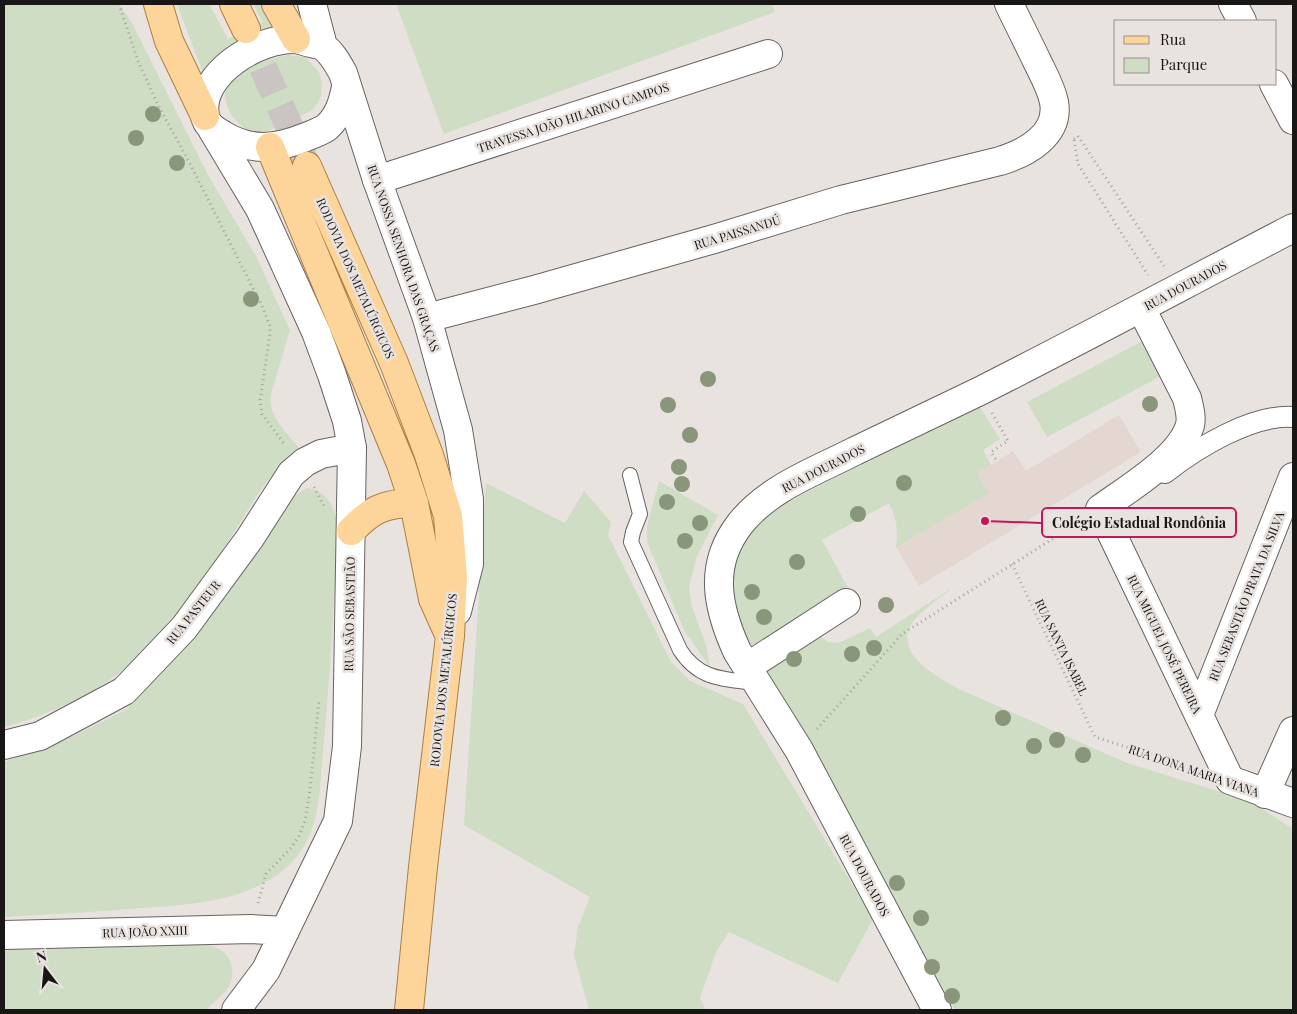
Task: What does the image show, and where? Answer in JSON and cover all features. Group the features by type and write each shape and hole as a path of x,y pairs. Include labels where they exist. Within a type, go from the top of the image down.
{"main road":[{"path":"158,4 169,41 209,123"},
{"path":"234,4 246,29"},
{"path":"276,4 296,39"},
{"path":"265,147 401,464 414,503 433,599 450,636"},
{"name":"RODOVIA DOS METALÚRGICOS","path":"307,166 394,363 448,516 453,577 450,636 423,867 409,1010"},
{"path":"351,531 363,518 378,508 395,503 414,503"}],"street":[{"path":"312,4 322,46 336,61 343,73 346,87 343,105 335,118 326,128 293,142 265,147 245,145 209,123 205,97 212,82 239,57 263,45 296,39 322,46"},
{"path":"1009,4 1041,71 1069,104 1076,129"},
{"path":"1233,4 1241,20"},
{"name":"TRAVESSA JOÃO HILARINO CAMPOS","path":"377,180 768,54"},
{"name":"RUA PAISSANDÚ","path":"427,318 695,245 841,200 1015,156 1031,148 1043,138 1055,112 1054,100 1041,71"},
{"path":"1275,85 1293,120"},
{"name":"RUA NOSSA SENHORA DAS GRAÇAS","path":"346,87 377,180 427,318 458,430 469,499 469,564 450,636"},
{"name":"RUA SÃO SEBASTIÃO","path":"209,123 260,209 316,332 347,421 352,448 347,746 338,821 266,970 236,1010"},
{"name":"RUA SÃO SEBASTIÃO","path":"260,209 265,147"},
{"name":"RUA DOURADOS","path":"936,1010 798,750 737,651 724,620 720,604 718,586 723,554 740,524 753,511 792,483 988,386 1293,228"},
{"path":"1100,509 1133,486 1168,457 1182,441 1190,424 1187,398 1160,298"},
{"path":"1133,486 1142,494 1176,464 1239,428 1269,419 1293,417"},
{"name":"RUA PASTEUR","path":"4,745 40,736 124,691 184,628 250,538 291,474 321,454 352,448"},
{"name":"RUA SEBASTIÃO PRATA DA SILVA","path":"1199,715 1293,477"},
{"name":"RUA MIGUEL JOSÉ PEREIRA","path":"1100,509 1230,780"},
{"path":"752,675 846,604"},
{"path":"1265,794 1293,731"},
{"name":"RUA DONA MARIA VIANA","path":"1230,780 1293,803"},
{"name":"RUA JOÃO XXIII","path":"4,935 251,928 285,931"}],"lane":[{"path":"630,475 640,514 631,542 680,650 692,665 707,675 752,675"}],"path":[{"path":"119,4 138,61 157,103 190,162 262,306 270,326 260,408 266,420 302,465 327,512"},
{"path":"1076,129 1075,152 1078,164 1160,298"},
{"path":"1076,129 1160,298"},
{"path":"994,415 1008,441 991,452 997,461"},
{"path":"798,750 902,634 1100,509"},
{"name":"RUA SANTA ISABEL","path":"1012,564 1095,737"},
{"path":"251,928 266,874 291,848 299,836 305,821 320,691"},
{"name":"RUA DONA MARIA VIANA","path":"1095,737 1230,780"}],"shaded area":[{"path":"1119,415 1141,452 919,586 897,548 988,493 977,474 1013,451 1026,471"}],"green space":[{"path":"4,4 119,4 132,23 208,175 256,256 290,330 271,394 271,402 272,409 279,423 300,449 262,488 198,588 178,616 150,647 113,677 72,702 50,712 4,727"},
{"path":"177,4 209,4 228,39 263,22 253,4 267,4 281,28 204,76"},
{"path":"396,4 772,4 775,12 444,134"},
{"path":"288,55 305,57 319,72 322,84 321,96 311,111 265,132 256,134 239,124 230,113 225,95 227,85 243,70"},
{"path":"1144,340 1163,375 1047,437 1027,402"},
{"path":"980,407 1000,439 983,450 991,465 977,474 989,493 896,548 896,525 889,503 822,540 848,588 783,630 769,638 749,645 742,633 735,613 732,573 736,554 745,539 758,525 774,512 811,490"},
{"path":"659,481 718,515 697,556 689,587 692,607 706,645 710,667 685,632 647,542 647,526"},
{"path":"486,483 565,523 584,491 611,522 608,535 671,662 690,681 743,704 873,919 838,983 729,932 716,952 700,998 706,1010 589,1010 574,955 578,927 590,897 464,825"},
{"path":"307,488 320,493 330,502 338,529 320,793 314,824 296,858 275,877 266,882 244,892 216,900 173,906 4,917 4,762 69,738 127,709 158,677 294,496"},
{"path":"952,588 920,614 909,630 908,641 911,651 918,661 938,677 959,689 1127,763 1250,801 1293,829 1293,1010 955,1010 865,851 758,669 814,632 828,642 839,643 870,628 876,637"},
{"path":"181,942 203,944 218,948 224,952 231,964 232,979 228,988 206,1010 4,1010 4,947"}],"tunnel":[{"path":"246,29 305,162"}],"place":[{"name":"Colégio Estadual Rondônia","path":"985,521"}]}
